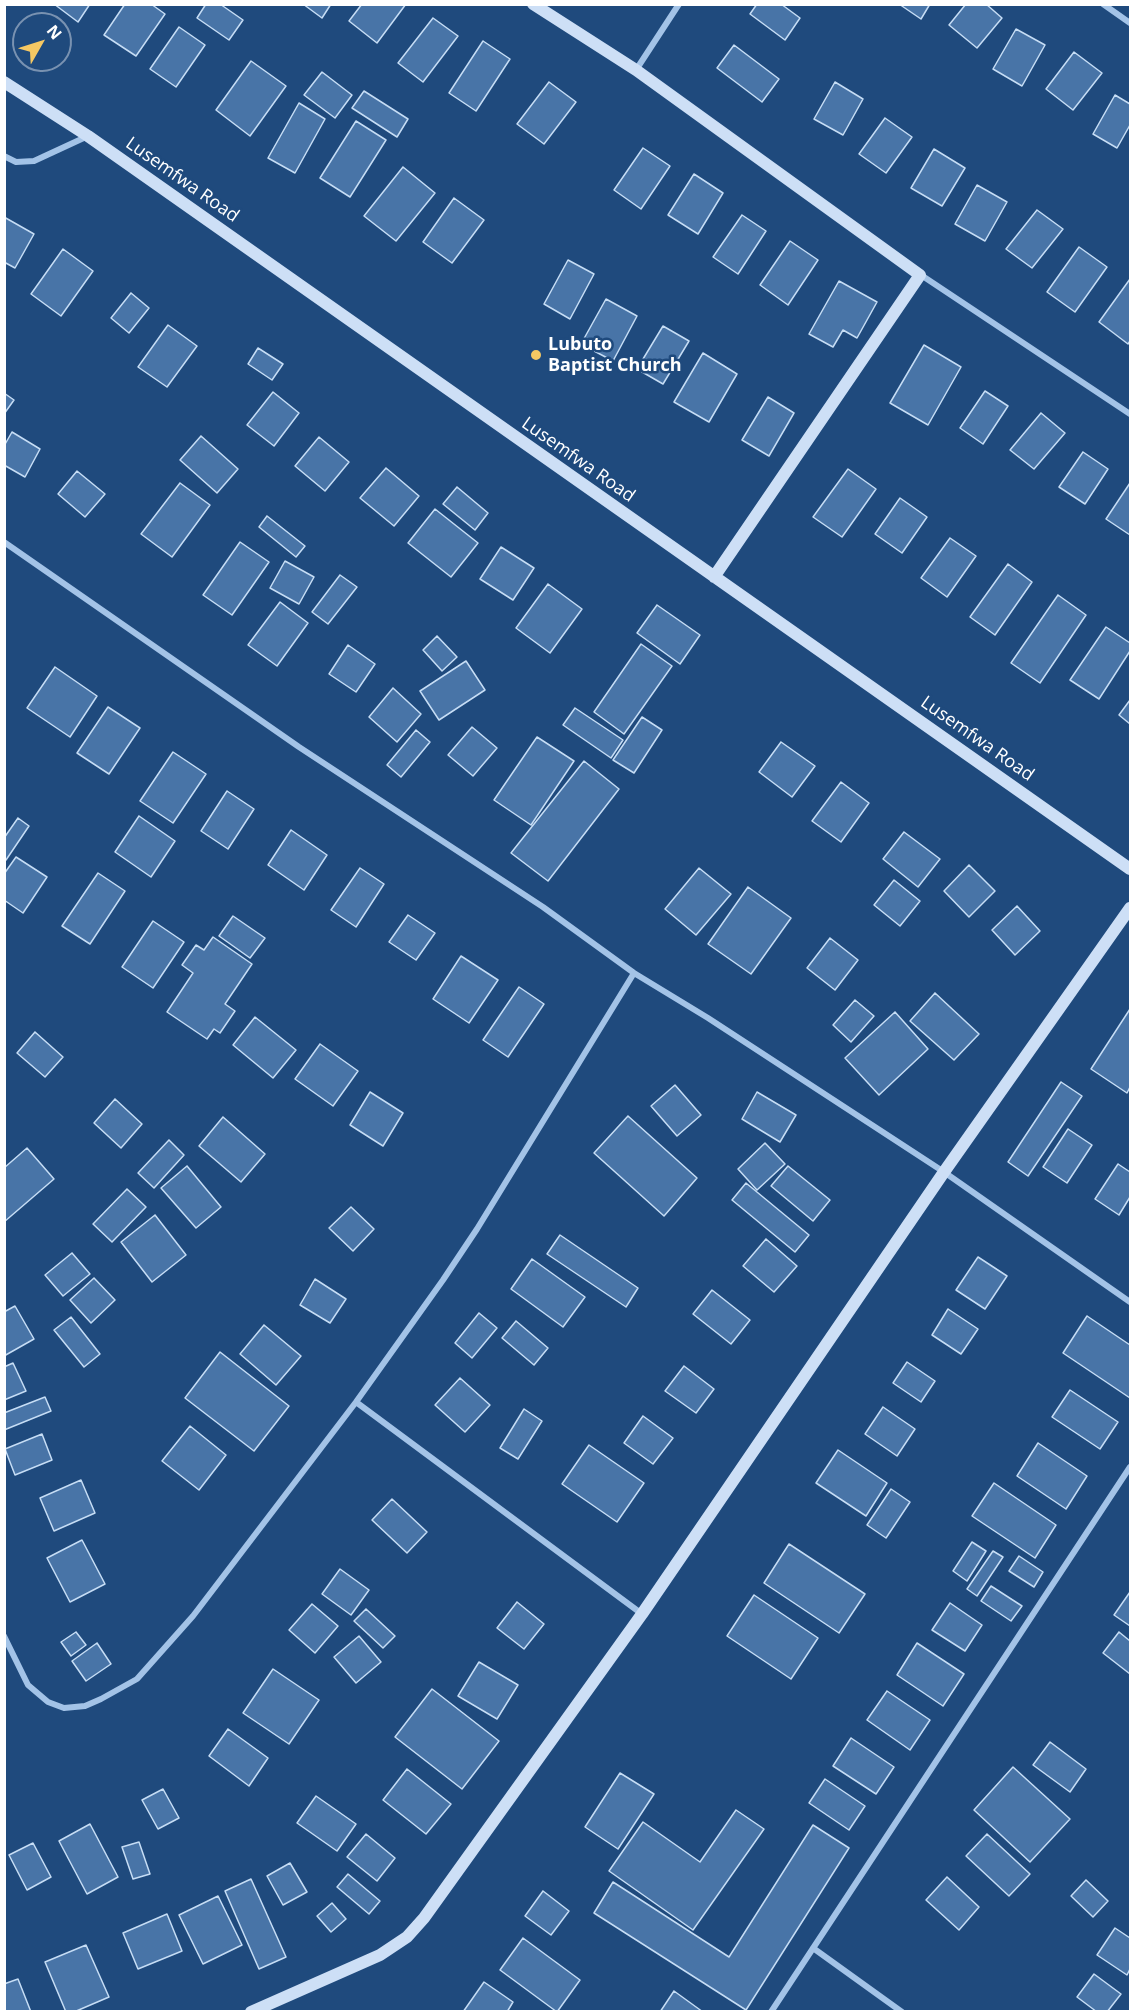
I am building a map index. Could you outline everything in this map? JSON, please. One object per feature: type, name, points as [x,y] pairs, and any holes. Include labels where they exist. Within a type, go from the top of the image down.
[{"type":"street","points":[[533,4],[636,70],[920,275],[1131,414]]},
{"type":"street","points":[[636,70],[679,4]]},
{"type":"street","points":[[1103,4],[1131,23]]},
{"type":"street","name":"Lusemfwa Road","points":[[4,82],[88,136],[1131,869]]},
{"type":"street","points":[[4,156],[16,162],[34,161],[88,136]]},
{"type":"street","points":[[714,577],[920,275]]},
{"type":"street","points":[[4,542],[299,747],[543,907],[634,973],[708,1018],[944,1172],[1131,1302]]},
{"type":"street","points":[[251,2012],[380,1955],[407,1937],[424,1918],[642,1614],[944,1172],[1131,908]]},
{"type":"street","points":[[4,1636],[28,1685],[48,1702],[64,1708],[85,1706],[137,1679],[194,1616],[356,1402],[477,1229],[634,973]]},
{"type":"street","points":[[356,1402],[642,1614]]},
{"type":"street","points":[[771,2012],[1131,1467]]},
{"type":"street","points":[[813,1948],[902,2012]]},
{"type":"building","points":[[54,4],[90,4],[78,22],[72,18],[72,12],[65,12]]},
{"type":"building","points":[[125,4],[151,4],[165,14],[136,56],[104,35]]},
{"type":"building","points":[[206,4],[220,4],[243,20],[229,40],[197,18]]},
{"type":"building","points":[[303,4],[331,4],[322,18]]},
{"type":"building","points":[[362,4],[406,4],[377,43],[349,21]]},
{"type":"building","points":[[757,4],[781,4],[800,18],[785,40],[750,14]]},
{"type":"building","points":[[899,4],[930,4],[921,19]]},
{"type":"building","points":[[966,4],[986,4],[1002,18],[977,48],[949,25]]},
{"type":"building","points":[[433,18],[458,36],[423,82],[398,63]]},
{"type":"building","points":[[179,27],[205,45],[176,87],[150,69]]},
{"type":"building","points":[[1016,29],[1045,45],[1022,86],[993,69]]},
{"type":"building","points":[[483,41],[510,59],[476,111],[449,93]]},
{"type":"building","points":[[734,45],[779,79],[762,102],[717,68]]},
{"type":"building","points":[[1074,52],[1102,73],[1073,110],[1046,89]]},
{"type":"building","points":[[251,61],[286,86],[250,136],[216,110]]},
{"type":"building","points":[[322,72],[352,95],[335,118],[304,95]]},
{"type":"building","points":[[549,82],[576,102],[544,144],[517,124]]},
{"type":"building","points":[[835,82],[863,99],[843,135],[814,119]]},
{"type":"building","points":[[364,91],[408,119],[397,137],[352,108]]},
{"type":"building","points":[[1115,95],[1130,104],[1130,125],[1117,148],[1093,134]]},
{"type":"building","points":[[299,103],[325,119],[295,173],[268,158]]},
{"type":"building","points":[[885,118],[912,137],[886,173],[859,154]]},
{"type":"building","points":[[356,121],[386,140],[350,197],[320,178]]},
{"type":"building","points":[[643,148],[670,166],[641,209],[614,190]]},
{"type":"building","points":[[934,149],[965,168],[942,206],[911,188]]},
{"type":"building","points":[[403,167],[435,193],[396,241],[364,216]]},
{"type":"building","points":[[694,174],[723,193],[698,234],[668,215]]},
{"type":"building","points":[[977,185],[1007,202],[985,241],[955,224]]},
{"type":"building","points":[[454,198],[484,220],[452,263],[423,242]]},
{"type":"building","points":[[1037,210],[1063,229],[1032,268],[1006,249]]},
{"type":"building","points":[[742,215],[766,231],[738,274],[713,257]]},
{"type":"building","points":[[4,217],[34,234],[15,268],[4,262]]},
{"type":"building","points":[[790,241],[818,260],[788,305],[760,285]]},
{"type":"building","points":[[1079,247],[1107,267],[1075,312],[1047,292]]},
{"type":"building","points":[[63,249],[93,271],[61,316],[31,294]]},
{"type":"building","points":[[568,260],[594,274],[570,319],[544,304]]},
{"type":"building","points":[[1130,279],[1130,341],[1128,344],[1099,322]]},
{"type":"building","points":[[839,281],[877,302],[857,338],[843,330],[833,347],[809,334]]},
{"type":"building","points":[[131,293],[149,308],[129,333],[111,318]]},
{"type":"building","points":[[606,299],[637,316],[613,361],[581,344]]},
{"type":"building","points":[[168,325],[197,346],[167,387],[138,367]]},
{"type":"building","points":[[663,326],[689,341],[663,384],[637,369]]},
{"type":"building","points":[[924,345],[961,367],[928,425],[890,403]]},
{"type":"building","points":[[258,348],[283,364],[272,380],[248,364]]},
{"type":"building","points":[[703,353],[737,374],[709,422],[674,402]]},
{"type":"building","points":[[985,391],[1008,406],[983,444],[960,428]]},
{"type":"building","points":[[273,392],[299,413],[274,446],[247,425]]},
{"type":"building","points":[[4,393],[14,400],[4,414]]},
{"type":"building","points":[[768,397],[794,413],[769,456],[742,440]]},
{"type":"building","points":[[1041,413],[1065,433],[1034,469],[1010,450]]},
{"type":"building","points":[[12,432],[40,449],[25,477],[4,465],[4,446]]},
{"type":"building","points":[[201,436],[238,469],[217,493],[180,460]]},
{"type":"building","points":[[319,437],[349,462],[325,491],[295,466]]},
{"type":"building","points":[[1083,452],[1108,469],[1085,504],[1059,487]]},
{"type":"building","points":[[386,468],[419,496],[394,526],[360,498]]},
{"type":"building","points":[[848,469],[876,489],[842,537],[813,517]]},
{"type":"building","points":[[77,471],[105,494],[85,517],[58,494]]},
{"type":"building","points":[[180,483],[210,505],[172,557],[141,534]]},
{"type":"building","points":[[1130,483],[1130,535],[1106,519]]},
{"type":"building","points":[[457,487],[488,513],[475,530],[443,504]]},
{"type":"building","points":[[900,498],[927,517],[902,553],[875,534]]},
{"type":"building","points":[[435,509],[478,543],[451,577],[408,543]]},
{"type":"building","points":[[267,516],[305,546],[296,557],[259,527]]},
{"type":"building","points":[[950,538],[976,556],[947,597],[921,578]]},
{"type":"building","points":[[240,542],[269,562],[232,615],[203,595]]},
{"type":"building","points":[[501,547],[534,568],[513,600],[480,579]]},
{"type":"building","points":[[285,561],[314,577],[299,604],[270,588]]},
{"type":"building","points":[[1008,564],[1032,582],[995,635],[970,617]]},
{"type":"building","points":[[340,575],[357,587],[328,624],[312,612]]},
{"type":"building","points":[[548,584],[582,609],[550,653],[516,628]]},
{"type":"building","points":[[1058,595],[1086,615],[1040,683],[1011,663]]},
{"type":"building","points":[[280,602],[308,623],[277,666],[248,645]]},
{"type":"building","points":[[657,605],[700,635],[680,664],[637,633]]},
{"type":"building","points":[[1106,627],[1130,643],[1130,651],[1099,699],[1070,680]]},
{"type":"building","points":[[437,636],[457,657],[442,671],[423,650]]},
{"type":"building","points":[[641,644],[672,666],[624,734],[594,712]]},
{"type":"building","points":[[348,645],[375,664],[356,692],[329,674]]},
{"type":"building","points":[[466,661],[485,690],[439,720],[420,691]]},
{"type":"building","points":[[55,667],[97,696],[70,737],[27,708]]},
{"type":"building","points":[[393,688],[421,714],[397,742],[369,717]]},
{"type":"building","points":[[1130,700],[1130,724],[1119,715]]},
{"type":"building","points":[[108,707],[140,728],[109,774],[77,753]]},
{"type":"building","points":[[575,708],[623,740],[611,758],[563,725]]},
{"type":"building","points":[[642,717],[662,730],[634,773],[613,760]]},
{"type":"building","points":[[472,727],[497,748],[473,776],[448,755]]},
{"type":"building","points":[[416,730],[430,742],[401,777],[387,765]]},
{"type":"building","points":[[537,737],[574,761],[531,825],[494,800]]},
{"type":"building","points":[[781,742],[815,766],[792,797],[759,772]]},
{"type":"building","points":[[173,752],[206,774],[173,823],[140,801]]},
{"type":"building","points":[[584,761],[619,789],[548,881],[511,853]]},
{"type":"building","points":[[841,782],[869,803],[841,842],[812,821]]},
{"type":"building","points":[[227,791],[254,809],[228,849],[201,831]]},
{"type":"building","points":[[139,816],[175,841],[151,877],[115,852]]},
{"type":"building","points":[[18,818],[29,826],[6,860],[4,858],[4,838]]},
{"type":"building","points":[[291,830],[327,855],[304,890],[268,865]]},
{"type":"building","points":[[904,832],[940,859],[918,887],[883,859]]},
{"type":"building","points":[[16,857],[47,877],[23,913],[4,900],[4,874]]},
{"type":"building","points":[[969,865],[995,891],[969,917],[944,891]]},
{"type":"building","points":[[360,868],[384,884],[356,927],[331,910]]},
{"type":"building","points":[[699,868],[731,894],[696,935],[665,909]]},
{"type":"building","points":[[98,873],[125,891],[90,944],[62,926]]},
{"type":"building","points":[[894,880],[920,901],[900,926],[874,905]]},
{"type":"building","points":[[748,887],[791,918],[751,974],[708,944]]},
{"type":"building","points":[[1017,906],[1040,931],[1015,955],[992,930]]},
{"type":"building","points":[[408,915],[435,933],[416,960],[389,942]]},
{"type":"building","points":[[233,916],[265,938],[250,958],[219,936]]},
{"type":"building","points":[[153,921],[184,942],[153,988],[122,967]]},
{"type":"building","points":[[213,937],[252,964],[225,1004],[235,1011],[220,1033],[214,1029],[207,1039],[167,1012],[193,973],[182,965],[196,945],[204,950]]},
{"type":"building","points":[[830,938],[858,960],[835,990],[807,968]]},
{"type":"building","points":[[461,956],[498,980],[469,1023],[433,999]]},
{"type":"building","points":[[519,987],[544,1004],[508,1057],[483,1040]]},
{"type":"building","points":[[935,993],[979,1034],[954,1060],[910,1021]]},
{"type":"building","points":[[855,1000],[874,1016],[851,1042],[833,1025]]},
{"type":"building","points":[[1130,1009],[1130,1087],[1127,1093],[1091,1069]]},
{"type":"building","points":[[895,1012],[928,1049],[879,1095],[845,1058]]},
{"type":"building","points":[[255,1017],[296,1050],[273,1078],[233,1045]]},
{"type":"building","points":[[35,1032],[63,1057],[45,1077],[17,1053]]},
{"type":"building","points":[[320,1044],[358,1071],[333,1106],[295,1079]]},
{"type":"building","points":[[1061,1082],[1082,1096],[1028,1176],[1008,1162]]},
{"type":"building","points":[[675,1085],[701,1115],[677,1136],[651,1106]]},
{"type":"building","points":[[370,1092],[403,1113],[383,1146],[350,1125]]},
{"type":"building","points":[[757,1092],[796,1115],[780,1142],[742,1119]]},
{"type":"building","points":[[115,1099],[142,1124],[121,1148],[94,1123]]},
{"type":"building","points":[[628,1116],[697,1178],[664,1216],[594,1153]]},
{"type":"building","points":[[223,1117],[265,1154],[241,1182],[199,1146]]},
{"type":"building","points":[[1068,1129],[1092,1145],[1067,1183],[1043,1167]]},
{"type":"building","points":[[169,1140],[184,1155],[154,1188],[138,1173]]},
{"type":"building","points":[[765,1143],[785,1164],[757,1190],[738,1169]]},
{"type":"building","points":[[27,1148],[54,1179],[4,1222],[4,1168]]},
{"type":"building","points":[[1118,1164],[1130,1172],[1130,1197],[1119,1215],[1095,1199]]},
{"type":"building","points":[[187,1166],[221,1207],[196,1228],[161,1188]]},
{"type":"building","points":[[788,1166],[830,1200],[813,1221],[771,1186]]},
{"type":"building","points":[[746,1183],[809,1235],[795,1252],[732,1200]]},
{"type":"building","points":[[127,1189],[146,1207],[112,1242],[93,1224]]},
{"type":"building","points":[[351,1207],[374,1229],[353,1251],[329,1228]]},
{"type":"building","points":[[155,1215],[186,1255],[152,1282],[121,1242]]},
{"type":"building","points":[[560,1235],[638,1288],[626,1307],[547,1254]]},
{"type":"building","points":[[766,1239],[797,1266],[774,1292],[743,1266]]},
{"type":"building","points":[[72,1253],[90,1274],[63,1296],[45,1275]]},
{"type":"building","points":[[978,1257],[1007,1276],[985,1309],[956,1290]]},
{"type":"building","points":[[532,1259],[585,1297],[563,1327],[511,1289]]},
{"type":"building","points":[[94,1278],[115,1300],[91,1323],[70,1300]]},
{"type":"building","points":[[315,1279],[346,1299],[330,1323],[300,1305]]},
{"type":"building","points":[[712,1290],[750,1320],[731,1344],[693,1314]]},
{"type":"building","points":[[15,1306],[34,1339],[4,1356],[4,1312]]},
{"type":"building","points":[[948,1309],[978,1329],[961,1354],[932,1335]]},
{"type":"building","points":[[479,1313],[497,1328],[472,1358],[455,1343]]},
{"type":"building","points":[[1087,1316],[1130,1345],[1130,1398],[1063,1353]]},
{"type":"building","points":[[71,1317],[100,1354],[84,1367],[54,1330]]},
{"type":"building","points":[[516,1321],[548,1348],[534,1365],[502,1338]]},
{"type":"building","points":[[264,1325],[301,1356],[276,1385],[240,1354]]},
{"type":"building","points":[[220,1352],[289,1406],[254,1451],[185,1398]]},
{"type":"building","points":[[907,1362],[935,1381],[921,1402],[893,1383]]},
{"type":"building","points":[[13,1363],[26,1391],[4,1400],[4,1367]]},
{"type":"building","points":[[684,1366],[714,1389],[696,1413],[665,1391]]},
{"type":"building","points":[[460,1378],[490,1405],[465,1432],[435,1405]]},
{"type":"building","points":[[1070,1390],[1118,1422],[1100,1449],[1052,1417]]},
{"type":"building","points":[[45,1397],[51,1411],[4,1430],[4,1413]]},
{"type":"building","points":[[883,1407],[915,1429],[897,1456],[865,1434]]},
{"type":"building","points":[[524,1409],[542,1421],[518,1459],[500,1448]]},
{"type":"building","points":[[643,1416],[673,1438],[653,1464],[624,1443]]},
{"type":"building","points":[[190,1426],[226,1455],[199,1490],[162,1461]]},
{"type":"building","points":[[42,1434],[52,1460],[15,1475],[5,1449]]},
{"type":"building","points":[[1038,1443],[1087,1476],[1066,1509],[1017,1476]]},
{"type":"building","points":[[589,1445],[644,1483],[617,1522],[562,1484]]},
{"type":"building","points":[[838,1450],[887,1483],[866,1516],[816,1483]]},
{"type":"building","points":[[81,1480],[95,1513],[54,1531],[40,1498]]},
{"type":"building","points":[[994,1483],[1056,1525],[1035,1558],[972,1516]]},
{"type":"building","points":[[891,1489],[910,1502],[886,1538],[867,1525]]},
{"type":"building","points":[[392,1499],[427,1532],[407,1553],[372,1520]]},
{"type":"building","points":[[82,1540],[105,1584],[70,1602],[47,1558]]},
{"type":"building","points":[[972,1542],[986,1551],[967,1581],[953,1571]]},
{"type":"building","points":[[789,1544],[865,1594],[839,1633],[764,1583]]},
{"type":"building","points":[[993,1551],[1003,1557],[977,1596],[967,1589]]},
{"type":"building","points":[[1019,1556],[1043,1572],[1034,1587],[1009,1571]]},
{"type":"building","points":[[340,1569],[369,1590],[351,1615],[322,1594]]},
{"type":"building","points":[[991,1586],[1022,1606],[1011,1621],[981,1601]]},
{"type":"building","points":[[1130,1592],[1130,1626],[1114,1615]]},
{"type":"building","points":[[754,1595],[818,1638],[791,1679],[727,1636]]},
{"type":"building","points":[[517,1602],[544,1624],[524,1649],[497,1628]]},
{"type":"building","points":[[950,1603],[982,1625],[965,1651],[932,1630]]},
{"type":"building","points":[[312,1604],[338,1626],[315,1653],[289,1630]]},
{"type":"building","points":[[366,1609],[395,1636],[383,1648],[354,1621]]},
{"type":"building","points":[[76,1632],[86,1645],[71,1656],[61,1642]]},
{"type":"building","points":[[1119,1632],[1130,1641],[1130,1674],[1103,1653]]},
{"type":"building","points":[[359,1636],[381,1662],[356,1683],[334,1657]]},
{"type":"building","points":[[97,1643],[111,1664],[86,1681],[72,1661]]},
{"type":"building","points":[[917,1643],[964,1674],[943,1706],[897,1675]]},
{"type":"building","points":[[479,1662],[518,1685],[497,1719],[458,1696]]},
{"type":"building","points":[[273,1669],[319,1700],[289,1744],[243,1713]]},
{"type":"building","points":[[432,1689],[499,1741],[462,1789],[395,1737]]},
{"type":"building","points":[[887,1691],[930,1720],[910,1750],[867,1720]]},
{"type":"building","points":[[228,1729],[268,1758],[249,1786],[209,1756]]},
{"type":"building","points":[[851,1738],[894,1767],[876,1794],[833,1766]]},
{"type":"building","points":[[1050,1742],[1086,1769],[1070,1792],[1033,1765]]},
{"type":"building","points":[[1013,1767],[1070,1819],[1030,1862],[974,1810]]},
{"type":"building","points":[[407,1769],[451,1804],[426,1834],[383,1800]]},
{"type":"building","points":[[620,1773],[654,1794],[618,1849],[585,1827]]},
{"type":"building","points":[[825,1779],[865,1806],[849,1830],[809,1803]]},
{"type":"building","points":[[163,1789],[179,1818],[158,1829],[142,1800]]},
{"type":"building","points":[[316,1796],[356,1824],[337,1851],[297,1823]]},
{"type":"building","points":[[736,1810],[764,1829],[693,1930],[609,1871],[643,1822],[700,1862]]},
{"type":"building","points":[[90,1824],[118,1877],[87,1894],[59,1841]]},
{"type":"building","points":[[813,1825],[849,1848],[746,2010],[594,1913],[613,1882],[729,1957]]},
{"type":"building","points":[[366,1834],[395,1858],[377,1881],[347,1857]]},
{"type":"building","points":[[987,1834],[1030,1874],[1009,1896],[966,1856]]},
{"type":"building","points":[[139,1842],[150,1874],[133,1879],[122,1847]]},
{"type":"building","points":[[33,1843],[51,1877],[27,1890],[9,1855]]},
{"type":"building","points":[[290,1863],[307,1892],[283,1905],[267,1876]]},
{"type":"building","points":[[348,1874],[380,1901],[369,1914],[337,1887]]},
{"type":"building","points":[[947,1877],[979,1907],[959,1930],[926,1900]]},
{"type":"building","points":[[251,1879],[286,1957],[259,1969],[225,1891]]},
{"type":"building","points":[[1086,1880],[1108,1901],[1093,1917],[1071,1896]]},
{"type":"building","points":[[543,1891],[569,1911],[551,1935],[525,1916]]},
{"type":"building","points":[[218,1896],[242,1945],[203,1964],[179,1915]]},
{"type":"building","points":[[332,1903],[346,1919],[331,1932],[317,1916]]},
{"type":"building","points":[[167,1914],[182,1951],[138,1969],[123,1933]]},
{"type":"building","points":[[1115,1928],[1130,1938],[1130,1969],[1127,1975],[1097,1955]]},
{"type":"building","points":[[523,1938],[580,1980],[557,2012],[500,1970]]},
{"type":"building","points":[[86,1945],[109,1997],[74,2012],[66,2012],[45,1962]]},
{"type":"building","points":[[1094,1974],[1121,1994],[1107,2012],[1097,2012],[1077,1997]]},
{"type":"building","points":[[18,1979],[31,2012],[4,2012],[4,1984]]},
{"type":"building","points":[[484,1982],[513,2002],[507,2012],[463,2012]]},
{"type":"building","points":[[674,1991],[703,2012],[660,2012]]},
{"type":"place","name":"Lubuto Baptist Church","points":[[536,355]]}]
